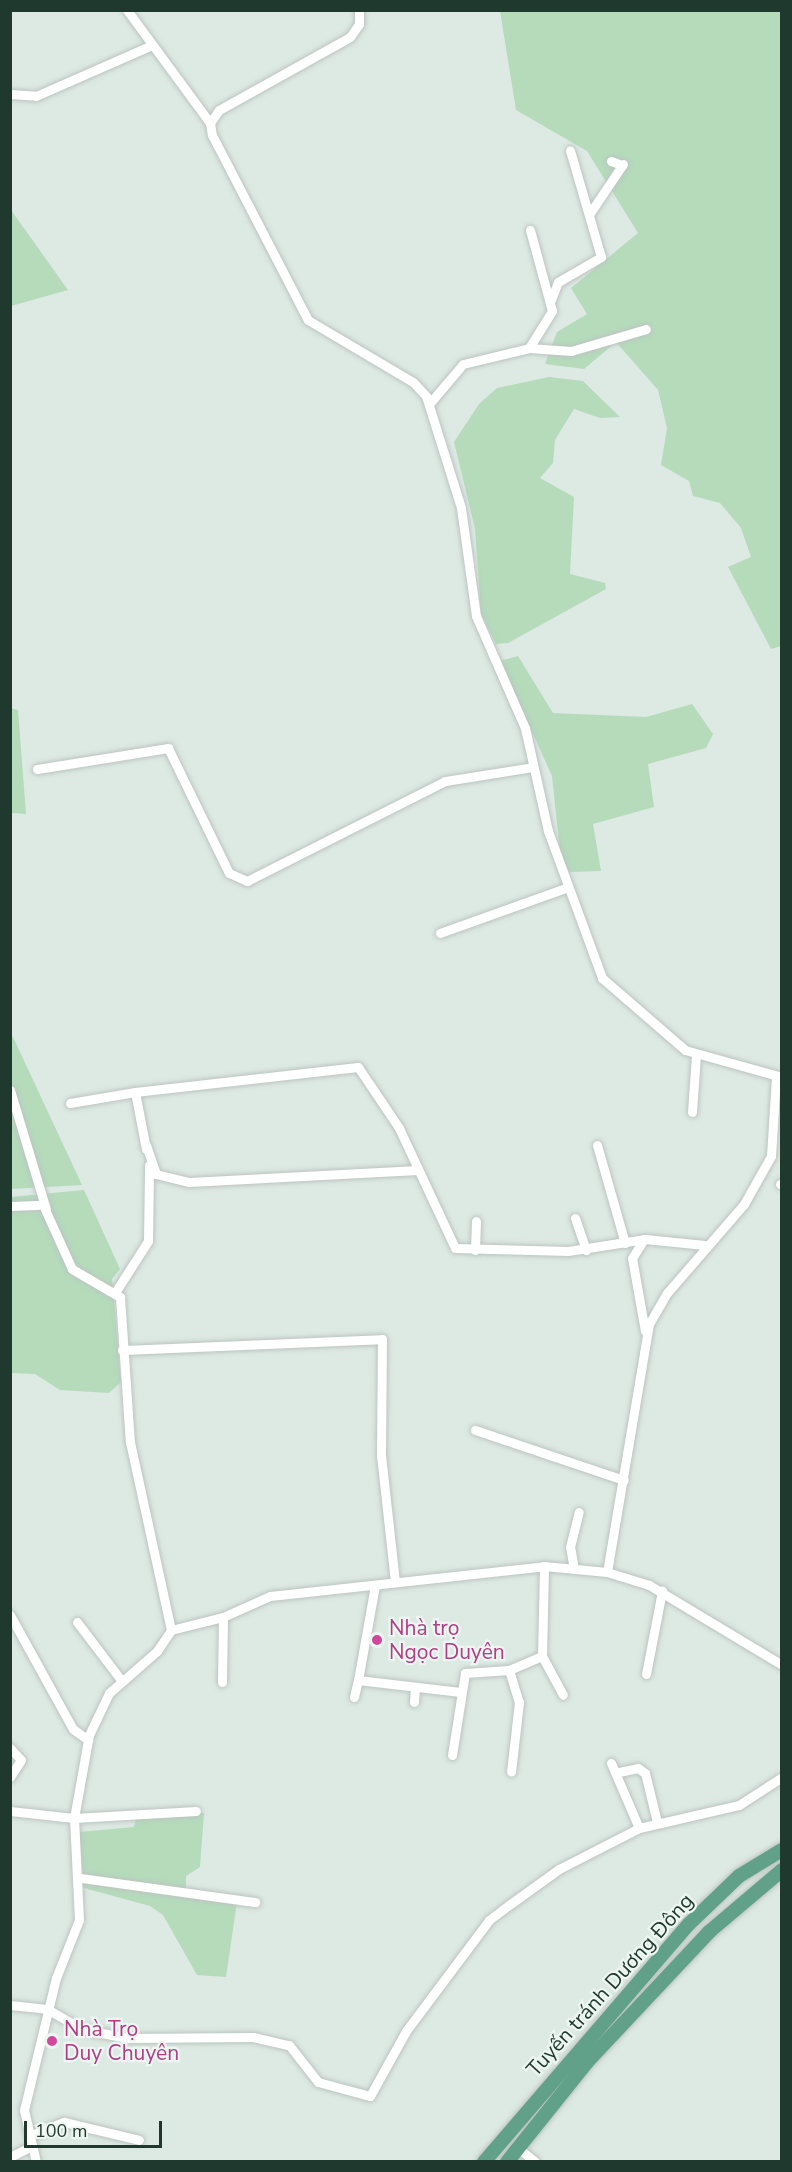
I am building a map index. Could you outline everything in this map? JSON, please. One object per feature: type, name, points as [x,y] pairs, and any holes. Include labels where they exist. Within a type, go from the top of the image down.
[{"type":"main road","name":"Tuyến tránh Dương Đông","points":[[484,2162],[689,1924],[740,1876],[782,1850]]},
{"type":"main road","name":"Tuyến tránh Dương Đông","points":[[507,2162],[635,2011],[709,1932],[782,1870]]},
{"type":"main road","points":[[622,2000],[635,2011]]},
{"type":"street","points":[[127,10],[210,123],[281,275],[308,320],[412,382],[429,404],[461,508],[476,616],[525,728],[533,767],[566,888],[602,978],[660,1033],[696,1055],[779,1077],[773,1152],[744,1204],[705,1245],[656,1308],[646,1334],[624,1480],[607,1572]]},
{"type":"street","points":[[210,123],[235,99],[350,37],[359,24],[359,10]]},
{"type":"street","points":[[10,94],[36,96],[152,45]]},
{"type":"street","points":[[529,348],[542,333],[558,282],[601,257],[570,150]]},
{"type":"street","points":[[590,213],[623,165],[611,161]]},
{"type":"street","points":[[530,230],[551,300]]},
{"type":"street","points":[[429,404],[463,364],[529,348],[571,351],[646,329]]},
{"type":"street","points":[[37,769],[168,748],[229,873],[248,881],[445,781],[533,767]]},
{"type":"street","points":[[440,933],[566,888]]},
{"type":"street","points":[[692,1112],[696,1055]]},
{"type":"street","points":[[70,1103],[135,1092],[358,1067],[399,1128],[450,1244],[475,1250],[586,1250],[645,1239],[705,1245]]},
{"type":"street","points":[[10,1090],[46,1209],[72,1269],[80,1278],[116,1291]]},
{"type":"street","points":[[135,1092],[146,1145],[156,1174],[189,1182],[418,1170]]},
{"type":"street","points":[[146,1145],[152,1226],[148,1242],[116,1291],[130,1442],[171,1630]]},
{"type":"street","points":[[597,1145],[625,1243]]},
{"type":"street","points":[[10,1206],[38,1203],[46,1209]]},
{"type":"street","points":[[575,1218],[586,1250]]},
{"type":"street","points":[[475,1250],[476,1221]]},
{"type":"street","points":[[645,1239],[632,1258],[646,1334]]},
{"type":"street","points":[[122,1350],[382,1339],[381,1455],[395,1581]]},
{"type":"street","points":[[475,1430],[624,1480]]},
{"type":"street","points":[[574,1569],[570,1547],[579,1512]]},
{"type":"street","points":[[544,1566],[542,1656],[563,1695]]},
{"type":"street","points":[[36,2162],[24,2110],[47,2009],[76,1932],[81,1878],[74,1818],[88,1740],[98,1713],[121,1680],[157,1651],[171,1630],[223,1617],[270,1596],[544,1566],[607,1572],[662,1591],[782,1665]]},
{"type":"street","points":[[354,1697],[375,1585]]},
{"type":"street","points":[[646,1674],[662,1591]]},
{"type":"street","points":[[10,1615],[73,1729],[88,1740]]},
{"type":"street","points":[[222,1682],[223,1617]]},
{"type":"street","points":[[77,1622],[121,1680]]},
{"type":"street","points":[[452,1755],[460,1692],[467,1671],[509,1670],[542,1656]]},
{"type":"street","points":[[509,1670],[519,1702],[511,1772]]},
{"type":"street","points":[[358,1680],[460,1692]]},
{"type":"street","points":[[414,1702],[415,1688]]},
{"type":"street","points":[[10,1748],[21,1760],[10,1777]]},
{"type":"street","points":[[611,1763],[619,1772],[639,1828]]},
{"type":"street","points":[[619,1772],[638,1768],[645,1773],[657,1822]]},
{"type":"street","points":[[10,2005],[47,2009],[81,2029],[127,2038],[253,2037],[289,2045],[318,2082],[369,2096],[406,2031],[489,1920],[559,1869],[639,1828],[657,1822],[740,1805],[782,1777]]},
{"type":"street","points":[[10,1811],[74,1818],[196,1811]]},
{"type":"street","points":[[81,1878],[255,1902]]},
{"type":"street","points":[[10,2157],[31,2141],[64,2122],[139,2140]]},
{"type":"street","points":[[518,2148],[535,2162]]},
{"type":"green space","points":[[500,11],[781,11],[781,646],[771,649],[728,567],[751,557],[741,528],[720,503],[693,496],[689,481],[661,465],[667,428],[658,390],[616,342],[584,369],[545,364],[557,332],[587,314],[571,288],[638,233],[587,151],[516,110]]},
{"type":"green space","points":[[11,210],[68,290],[11,306]]},
{"type":"green space","points":[[549,377],[583,381],[620,417],[600,418],[574,409],[555,440],[553,463],[540,478],[574,497],[570,574],[605,583],[606,589],[508,643],[496,644],[481,614],[475,529],[454,442],[479,404],[497,388]]},
{"type":"green space","points":[[518,656],[553,713],[646,717],[692,704],[713,734],[706,748],[648,764],[654,807],[593,824],[601,871],[569,872],[560,852],[552,776],[500,661]]},
{"type":"green space","points":[[10,708],[18,710],[26,814],[11,813]]},
{"type":"green space","points":[[11,1037],[13,1037],[82,1185],[11,1189]]},
{"type":"green space","points":[[84,1190],[120,1269],[112,1279],[121,1382],[109,1393],[60,1390],[35,1374],[11,1373],[11,1197]]},
{"type":"green space","points":[[204,1813],[200,1867],[186,1876],[186,1893],[237,1902],[226,1977],[197,1975],[163,1915],[150,1906],[84,1888],[79,1832],[134,1827],[136,1818]]},
{"type":"place","name":"Nhà trọ Ngọc Duyên","points":[[377,1640]]},
{"type":"place","name":"Nhà Trọ Duy Chuyên","points":[[52,2041]]}]
